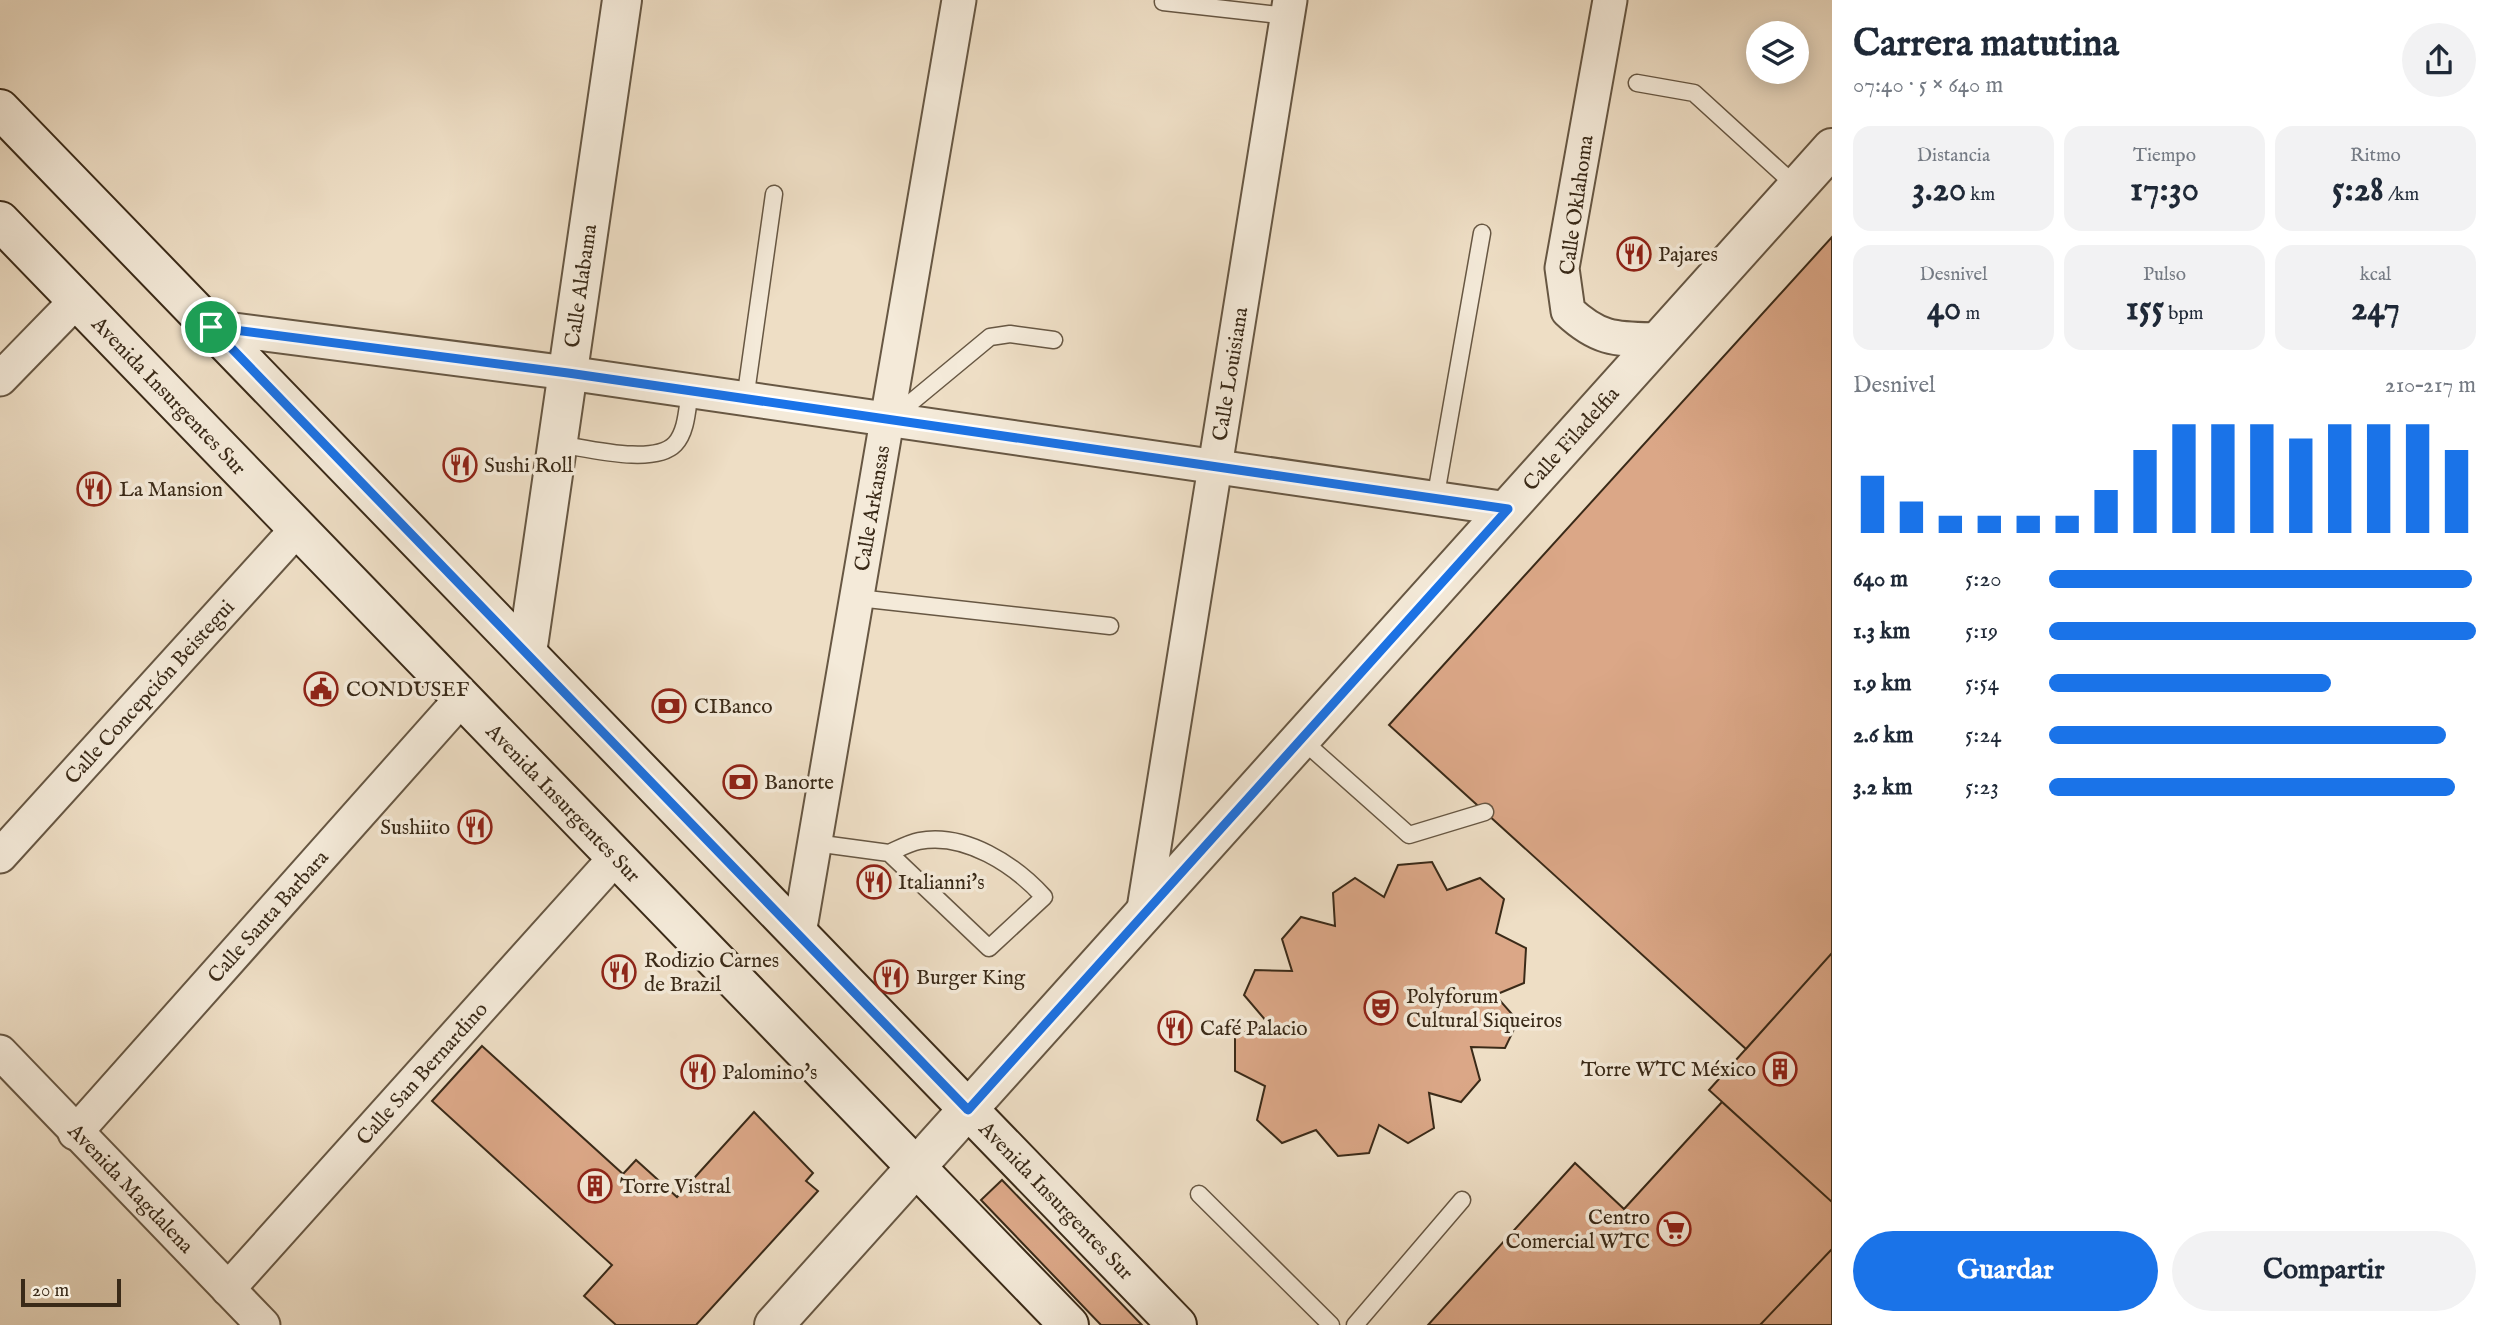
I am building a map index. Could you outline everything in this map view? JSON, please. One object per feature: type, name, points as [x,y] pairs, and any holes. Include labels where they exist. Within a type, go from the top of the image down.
[{"type":"main road","name":"Calle Alabama","points":[[527,653],[622,0]]},
{"type":"main road","name":"Avenida Insurgentes Sur","points":[[0,109],[1177,1325]]},
{"type":"main road","name":"Calle Filadelfia","points":[[774,1325],[1832,148]]},
{"type":"main road","name":"Avenida Insurgentes Sur","points":[[0,221],[1069,1325]]},
{"type":"street","name":"Calle Oklahoma","points":[[1610,0],[1562,268],[1568,311],[1589,330],[1619,339],[1660,340]]},
{"type":"street","name":"Calle Arkansas","points":[[799,934],[890,420],[952,1]]},
{"type":"street","name":"Calle Louisiana","points":[[1143,915],[1288,8]]},
{"type":"street","points":[[0,379],[77,300]]},
{"type":"street","points":[[211,327],[568,373],[1508,509]]},
{"type":"street","name":"Calle Concepción Beistegui","points":[[0,856],[298,528]]},
{"type":"street","name":"Calle Santa Barbara","points":[[75,1133],[462,698]]},
{"type":"street","name":"Calle San Bernardino","points":[[228,1289],[617,857]]},
{"type":"street","name":"Avenida Magdalena","points":[[0,1052],[75,1133],[263,1325]]},
{"type":"lane","points":[[1163,2],[1288,8]]},
{"type":"lane","points":[[1637,83],[1694,93],[1797,187]]},
{"type":"lane","points":[[745,400],[774,194]]},
{"type":"lane","points":[[1435,500],[1482,233]]},
{"type":"lane","points":[[890,420],[990,337],[1010,334],[1054,340]]},
{"type":"lane","points":[[558,444],[645,456],[663,453],[677,443],[684,427],[690,391]]},
{"type":"lane","points":[[858,598],[1110,626]]},
{"type":"lane","points":[[1301,739],[1409,835],[1485,812]]},
{"type":"lane","points":[[815,843],[889,853],[921,841],[969,846],[1009,865],[1026,877],[1044,897],[989,948],[889,853]]},
{"type":"lane","points":[[1199,1194],[1331,1325]]},
{"type":"lane","points":[[1355,1325],[1462,1200]]},
{"type":"building","points":[[1832,237],[1832,953],[1746,1049],[1389,725]]},
{"type":"building","name":"Polyforum Cultural Siqueiros","points":[[1432,862],[1447,890],[1480,878],[1504,899],[1496,933],[1526,948],[1524,983],[1495,995],[1518,1021],[1505,1048],[1471,1047],[1480,1080],[1461,1102],[1429,1093],[1434,1128],[1408,1143],[1379,1125],[1369,1153],[1338,1156],[1316,1130],[1282,1143],[1257,1120],[1265,1086],[1235,1071],[1235,1037],[1267,1022],[1244,995],[1255,970],[1292,971],[1282,939],[1301,917],[1335,926],[1333,893],[1355,878],[1384,897],[1398,865]]},
{"type":"building","name":"Torre WTC México","points":[[1832,953],[1832,1202],[1709,1090]]},
{"type":"building","name":"Torre Vistral","points":[[482,1046],[623,1174],[636,1160],[677,1197],[754,1112],[813,1173],[806,1181],[818,1191],[696,1325],[616,1325],[584,1296],[612,1265],[432,1101]]},
{"type":"building","name":"Centro Comercial WTC","points":[[1722,1102],[1832,1202],[1832,1249],[1760,1325],[1428,1325],[1575,1163],[1624,1209]]},
{"type":"building","points":[[1002,1180],[1142,1325],[1101,1325],[981,1200]]},
{"type":"building","points":[[1832,1249],[1832,1325],[1760,1325]]},
{"type":"place","name":"Pajares","points":[[1634,254]]},
{"type":"place","name":"Sushi Roll","points":[[460,465]]},
{"type":"place","name":"La Mansion","points":[[94,489]]},
{"type":"place","name":"CONDUSEF","points":[[321,689]]},
{"type":"place","name":"CIBanco","points":[[669,706]]},
{"type":"place","name":"Banorte","points":[[740,782]]},
{"type":"place","name":"Sushiito","points":[[475,827]]},
{"type":"place","name":"Italianni's","points":[[874,882]]},
{"type":"place","name":"Rodizio Carnes de Brazil","points":[[619,972]]},
{"type":"place","name":"Burger King","points":[[891,977]]},
{"type":"place","name":"Polyforum Cultural Siqueiros","points":[[1381,1008]]},
{"type":"place","name":"Café Palacio","points":[[1175,1028]]},
{"type":"place","name":"Torre WTC México","points":[[1780,1069]]},
{"type":"place","name":"Palomino's","points":[[698,1072]]},
{"type":"place","name":"Torre Vistral","points":[[595,1186]]},
{"type":"place","name":"Centro Comercial WTC","points":[[1674,1229]]},
{"type":"route","points":[[211,327],[568,373],[1508,509],[968,1110],[211,327]]}]
